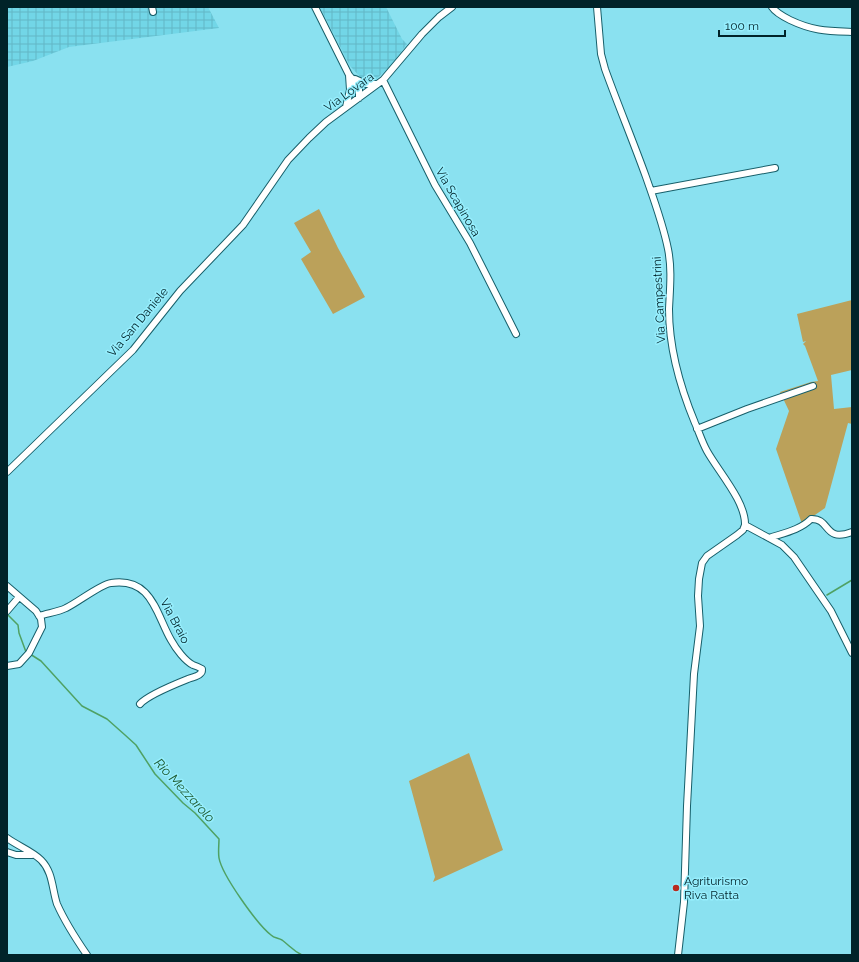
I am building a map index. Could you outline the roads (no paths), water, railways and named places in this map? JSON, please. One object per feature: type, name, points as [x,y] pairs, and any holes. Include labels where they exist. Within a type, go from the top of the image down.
[{"type":"street","points":[[315,7],[349,75],[359,87],[359,98]]},
{"type":"street","name":"Via Lovara","points":[[262,197],[288,160],[318,129],[381,82],[422,34],[439,17],[452,7]]},
{"type":"street","name":"Via Campestrini","points":[[597,7],[600,54],[651,191],[668,248],[670,265],[669,310],[675,364],[680,384],[697,429],[707,450],[744,512],[745,525]]},
{"type":"street","points":[[772,7],[786,18],[811,29],[826,32],[852,32]]},
{"type":"street","points":[[349,75],[366,84],[381,82]]},
{"type":"street","points":[[346,107],[350,90],[349,75]]},
{"type":"street","name":"Via Scapinosa","points":[[381,82],[435,185],[470,243],[516,334]]},
{"type":"street","points":[[350,90],[359,98]]},
{"type":"street","points":[[651,191],[775,168]]},
{"type":"street","name":"Via San Daniele","points":[[7,472],[133,350],[180,291],[243,225],[262,197]]},
{"type":"street","points":[[697,429],[747,409],[813,386]]},
{"type":"street","points":[[769,538],[792,531],[806,524],[811,519],[822,522],[833,534],[842,535],[852,532]]},
{"type":"street","points":[[678,955],[684,902],[686,806],[694,674],[700,626],[698,596],[699,579],[702,564],[707,556],[737,535],[743,530],[745,525],[777,542],[788,550],[802,568],[831,611],[852,653]]},
{"type":"street","name":"Via Braio","points":[[39,616],[65,608],[109,583],[125,582],[138,587],[149,596],[157,609],[172,641],[182,656],[192,665],[202,669],[202,672],[199,676],[188,679],[143,701],[140,704]]},
{"type":"street","points":[[7,586],[36,611],[42,627],[29,653],[19,664],[7,666]]},
{"type":"street","points":[[7,611],[19,597]]},
{"type":"street","points":[[7,838],[41,860],[47,868],[53,883],[57,903],[87,955]]},
{"type":"street","points":[[7,852],[16,855],[33,855]]},
{"type":"waterway","points":[[827,595],[852,580]]},
{"type":"waterway","name":"Rio Mezzarolo","points":[[7,614],[18,625],[19,633],[26,652]]},
{"type":"waterway","name":"Rio Mezzarolo","points":[[30,654],[41,661],[82,706],[107,719],[136,745],[155,774],[219,839],[219,858],[226,876],[257,921],[272,936],[282,940],[293,950],[302,955]]},
{"type":"place","name":"Agriturismo Riva Ratta","points":[[676,888]]}]
